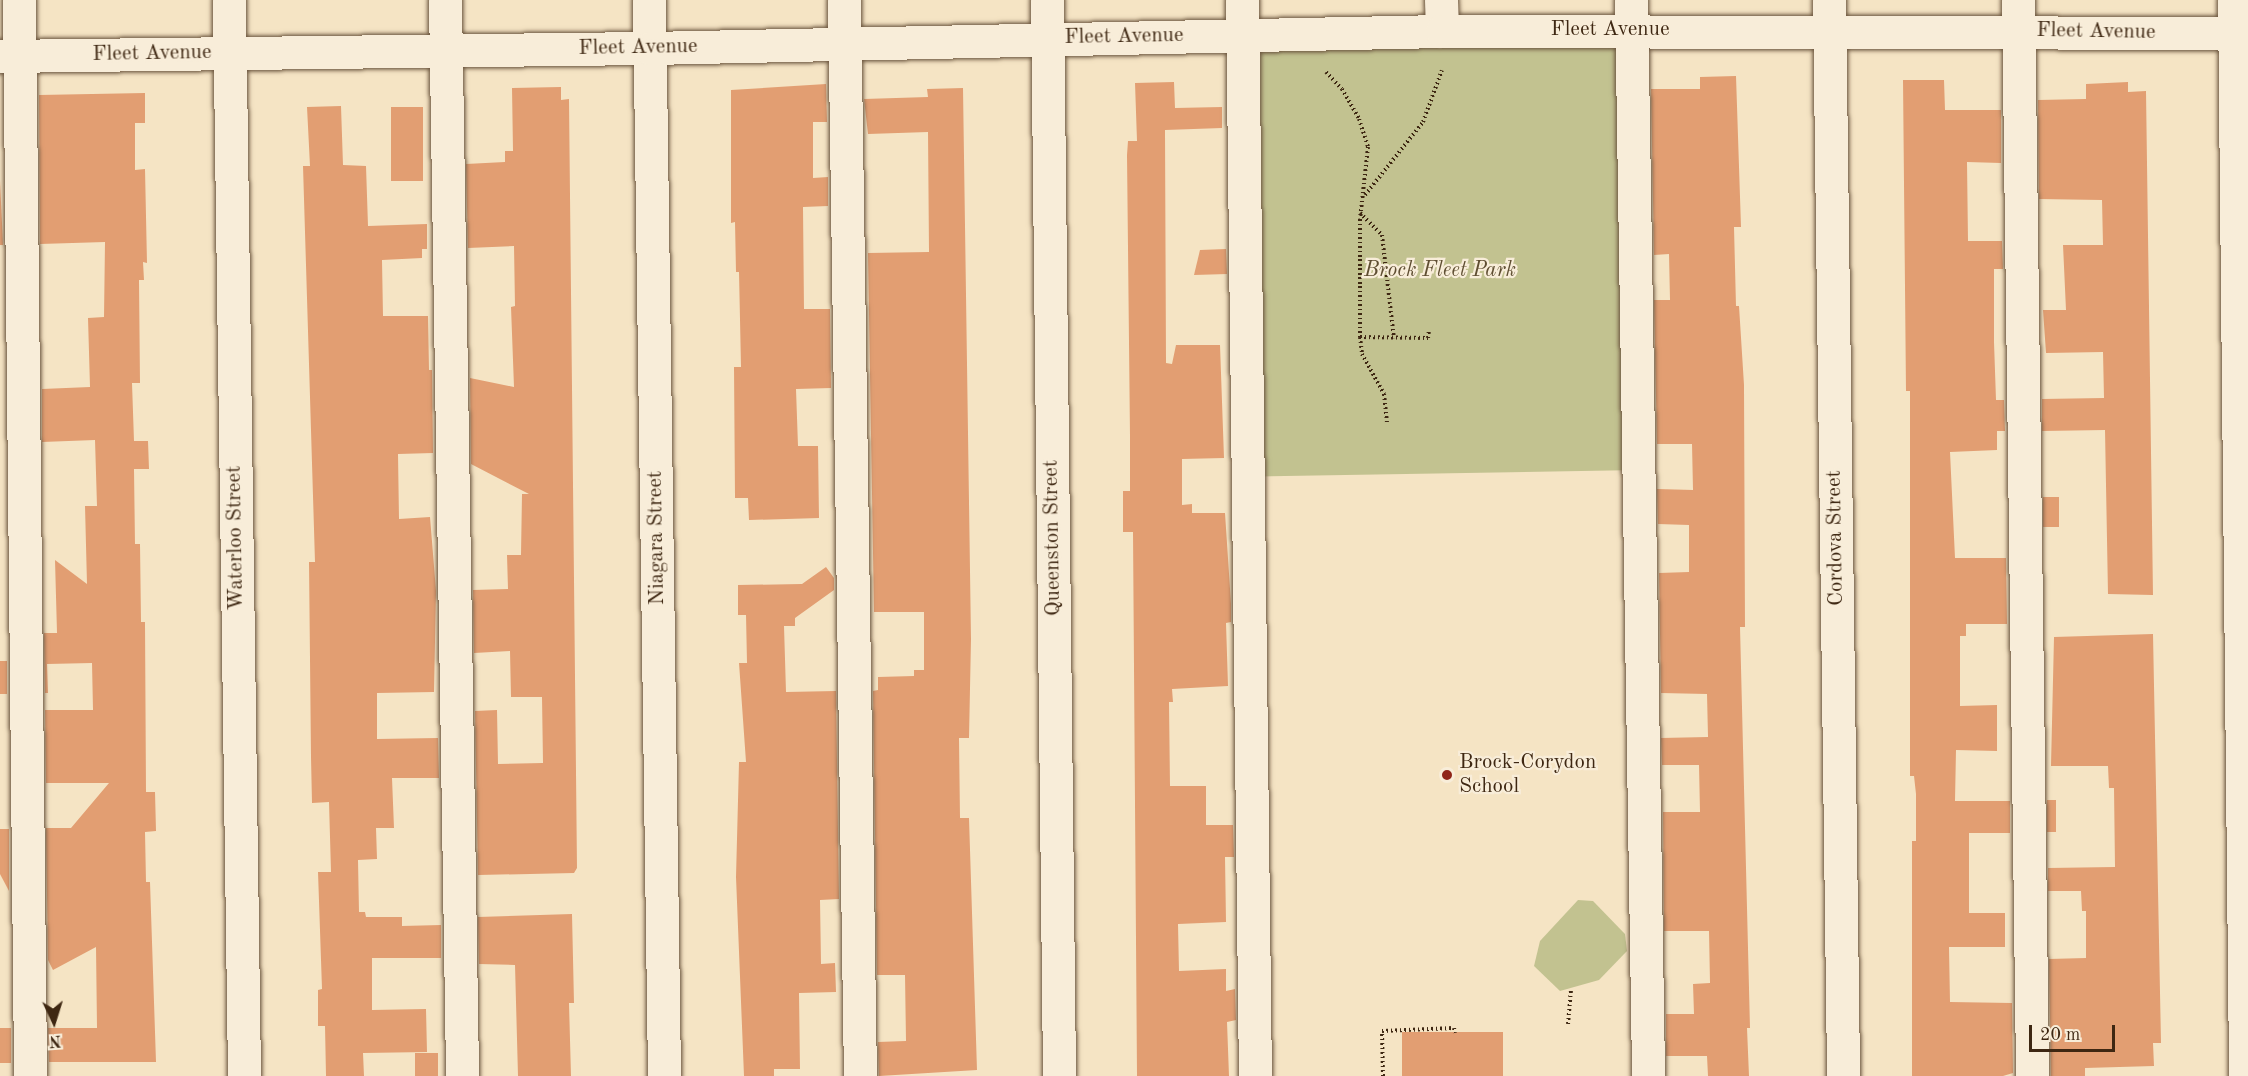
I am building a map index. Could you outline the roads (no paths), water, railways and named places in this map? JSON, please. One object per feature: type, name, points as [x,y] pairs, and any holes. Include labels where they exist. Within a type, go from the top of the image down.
[{"type":"street","points":[[19,0],[10,55],[30,1076]]},
{"type":"street","name":"Waterloo Street","points":[[229,0],[244,1076]]},
{"type":"street","points":[[445,0],[462,1076]]},
{"type":"street","name":"Niagara Street","points":[[649,0],[664,1076]]},
{"type":"street","points":[[844,0],[860,1076]]},
{"type":"street","name":"Queenston Street","points":[[1047,0],[1059,1076]]},
{"type":"street","points":[[1242,0],[1255,1076]]},
{"type":"street","points":[[2234,0],[2241,33],[2246,1076]]},
{"type":"street","points":[[1631,15],[1648,1076]]},
{"type":"street","name":"Cordova Street","points":[[1830,15],[1842,1076]]},
{"type":"street","name":"Fleet Avenue","points":[[10,55],[650,48],[1242,35],[1441,16],[2019,16],[2241,33]]},
{"type":"street","points":[[2019,16],[2032,1076]]},
{"type":"place","name":"Brock-Corydon School","points":[[1447,775]]},
{"type":"park label","name":"Brock Fleet Park","points":[[1440,271]]}]
